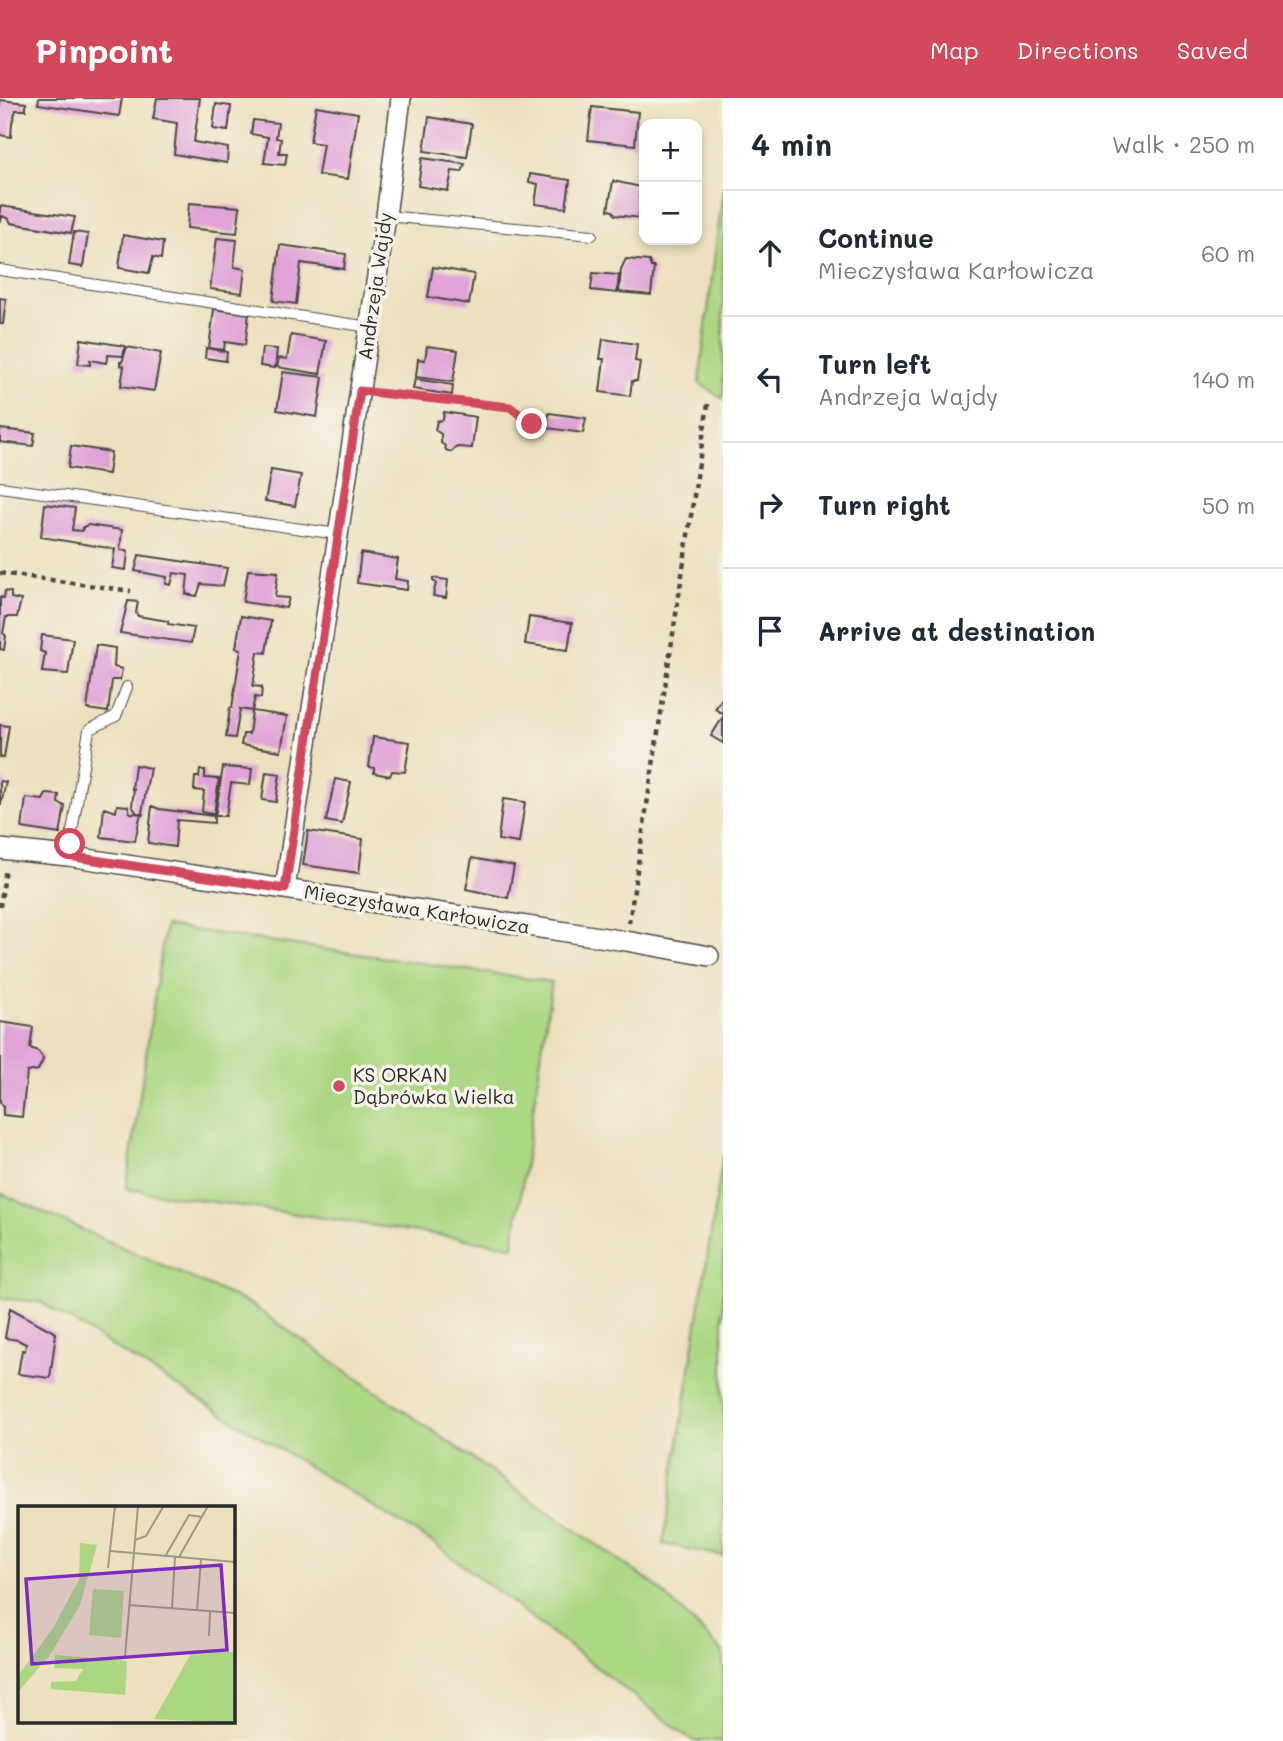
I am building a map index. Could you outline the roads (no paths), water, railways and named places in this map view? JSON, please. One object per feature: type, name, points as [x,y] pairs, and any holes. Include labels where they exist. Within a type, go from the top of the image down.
[{"type":"street","name":"Andrzeja Wajdy","points":[[285,889],[386,216],[401,98]]},
{"type":"street","name":"Mieczysława Karłowicza","points":[[0,849],[68,856],[709,956]]},
{"type":"lane","points":[[386,216],[592,235]]},
{"type":"lane","points":[[0,270],[369,327]]},
{"type":"lane","points":[[0,487],[338,534]]},
{"type":"lane","points":[[68,856],[89,730],[116,716],[127,687]]},
{"type":"place","name":"KS ORKAN Dąbrówka Wielka","points":[[339,1086]]}]
